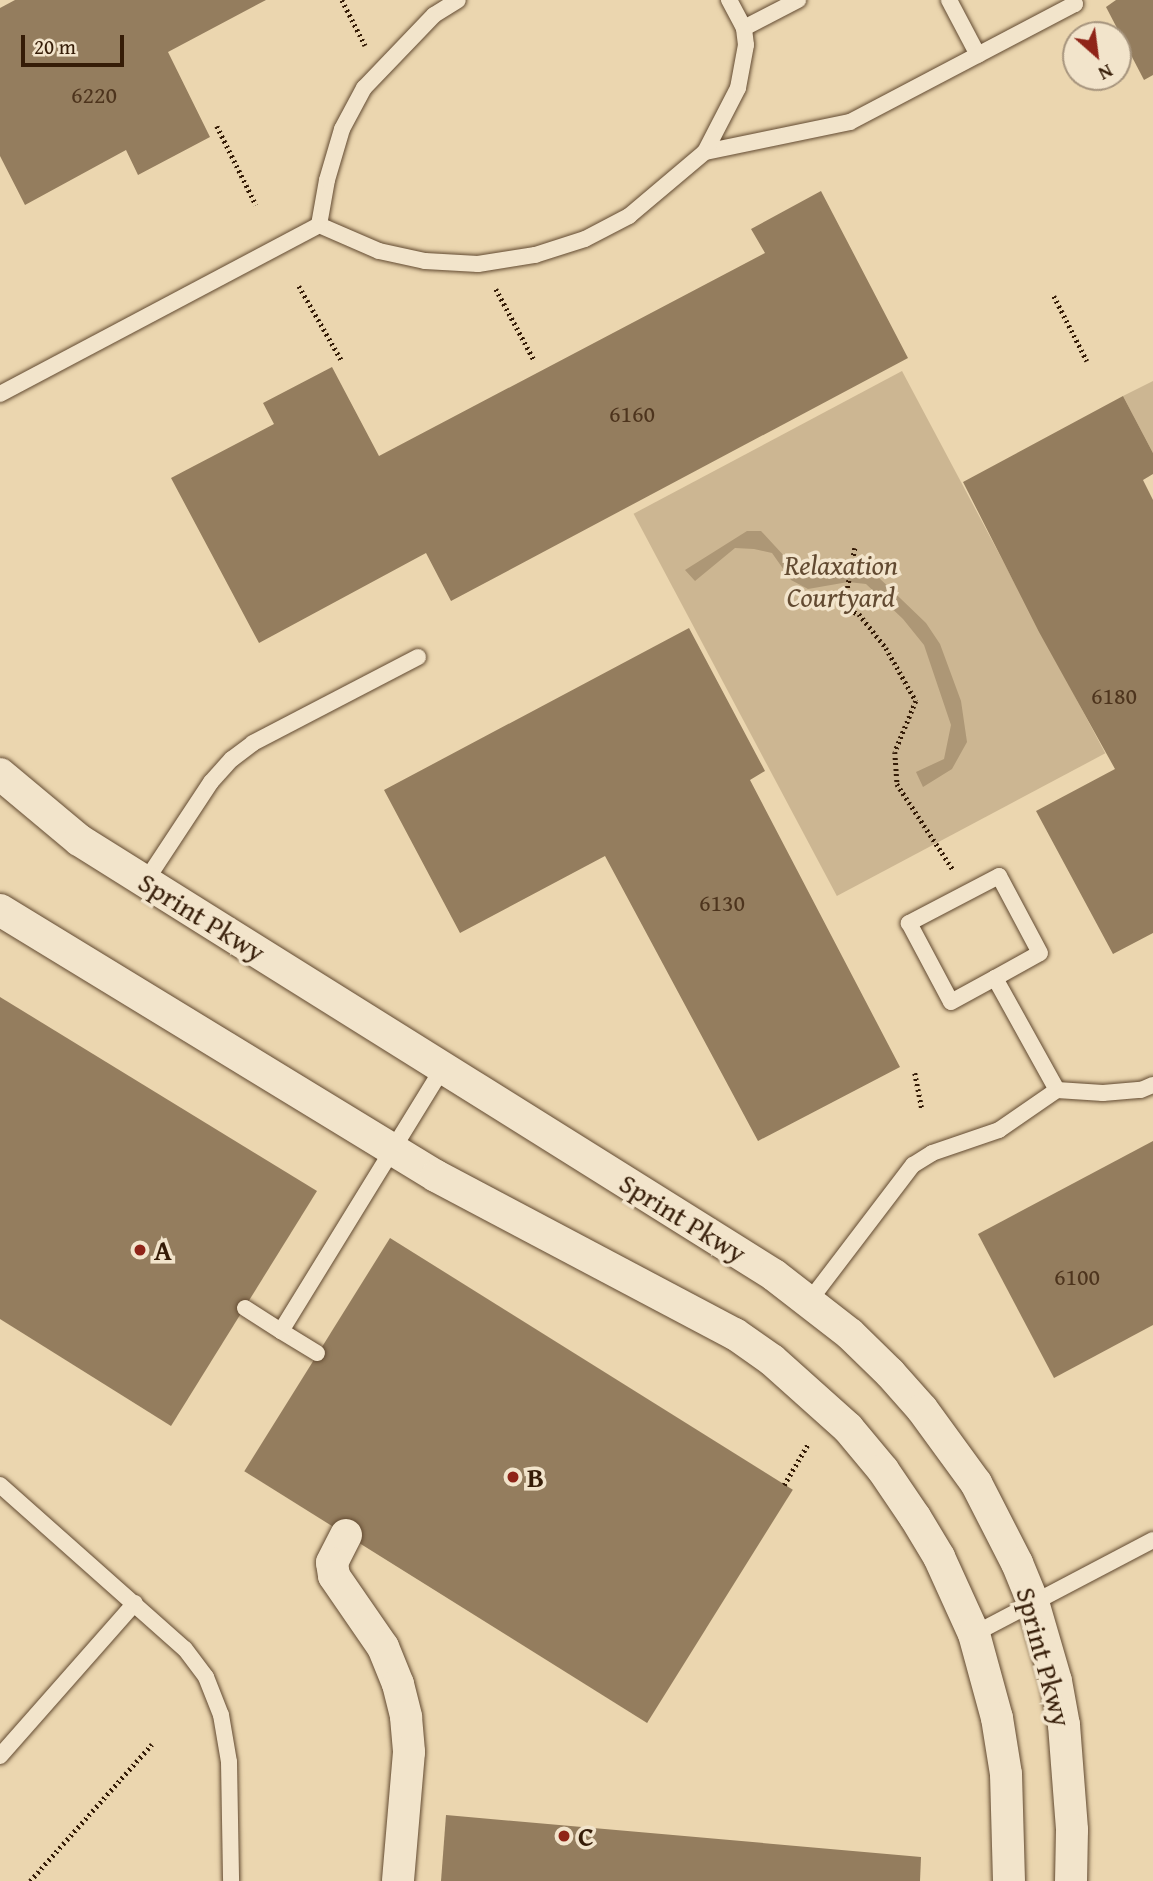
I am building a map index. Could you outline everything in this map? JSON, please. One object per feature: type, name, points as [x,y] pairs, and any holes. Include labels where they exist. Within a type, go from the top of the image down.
[{"type":"street","name":"Sprint Pkwy","points":[[0,774],[79,840],[810,1300],[890,1373],[947,1442],[998,1523],[1033,1602],[1056,1681],[1064,1725],[1072,1830],[1071,1881]]},
{"type":"street","points":[[0,910],[392,1151],[703,1315],[781,1368],[848,1428],[883,1470],[939,1557],[974,1634],[995,1707],[1006,1774],[1010,1827],[1009,1881]]},
{"type":"street","points":[[346,1535],[332,1563],[334,1576],[383,1647],[398,1684],[406,1717],[409,1752],[398,1881]]},
{"type":"lane","points":[[319,225],[327,180],[342,129],[364,88],[434,15],[458,0]]},
{"type":"lane","points":[[319,225],[379,251],[425,261],[478,264],[534,254],[585,239],[629,216],[705,152],[737,88],[746,45],[744,28],[729,0]]},
{"type":"lane","points":[[744,28],[798,0]]},
{"type":"lane","points":[[948,0],[978,55]]},
{"type":"lane","points":[[705,152],[850,122],[1075,4],[1073,0]]},
{"type":"lane","points":[[0,394],[319,225]]},
{"type":"lane","points":[[145,882],[211,782],[232,759],[253,743],[418,657]]},
{"type":"lane","points":[[999,876],[1040,953],[995,978],[951,1002],[909,923],[999,876]]},
{"type":"lane","points":[[995,978],[1057,1090]]},
{"type":"lane","points":[[281,1331],[442,1069]]},
{"type":"lane","points":[[810,1300],[913,1165],[932,1153],[999,1130],[1057,1090],[1103,1093],[1141,1090],[1153,1085]]},
{"type":"lane","points":[[245,1308],[317,1353]]},
{"type":"lane","points":[[0,1485],[185,1649],[206,1677],[221,1715],[229,1762],[231,1881]]},
{"type":"lane","points":[[974,1634],[1153,1540]]},
{"type":"lane","points":[[0,1756],[135,1603]]},
{"type":"path","points":[[342,0],[365,45]]},
{"type":"path","points":[[217,126],[256,205]]},
{"type":"path","points":[[299,286],[342,361]]},
{"type":"path","points":[[496,289],[534,360]]},
{"type":"path","points":[[1054,296],[1087,360]]},
{"type":"path","points":[[855,548],[844,608],[859,614],[879,639],[916,701],[895,752],[897,784],[944,852],[966,893]]},
{"type":"path","points":[[915,1073],[922,1108]]},
{"type":"path","points":[[784,1485],[808,1444]]},
{"type":"path","points":[[30,1881],[152,1744]]},
{"type":"green space","name":"Relaxation Courtyard","points":[[902,371],[1105,753],[837,896],[634,514]]},
{"type":"green space","points":[[1153,381],[1153,453],[1123,396]]},
{"type":"shaded area","points":[[747,531],[761,531],[798,571],[825,577],[875,574],[926,623],[940,644],[961,701],[967,742],[952,769],[923,787],[916,772],[944,759],[951,725],[924,645],[903,619],[866,584],[848,582],[808,589],[791,580],[772,553],[754,549],[735,548],[695,581],[685,570]]},
{"type":"building","points":[[15,0],[266,0],[168,52],[210,137],[138,175],[126,150],[25,205],[0,156],[0,8]]},
{"type":"building","points":[[1116,0],[1153,0],[1153,75],[1144,80],[1132,57],[1132,21],[1113,21],[1106,7]]},
{"type":"building","points":[[821,191],[908,358],[451,601],[426,553],[259,643],[171,478],[274,424],[263,403],[332,367],[379,456],[765,253],[751,229]]},
{"type":"building","points":[[1123,396],[1153,453],[1153,474],[1143,480],[1153,500],[1153,933],[1113,954],[1036,811],[1115,769],[1039,632],[963,482]]},
{"type":"building","points":[[689,628],[765,771],[750,780],[900,1067],[758,1141],[605,856],[460,933],[384,790]]},
{"type":"building","name":"A","points":[[0,997],[317,1191],[171,1426],[0,1319]]},
{"type":"building","points":[[1153,1141],[1153,1325],[1054,1378],[978,1234]]},
{"type":"building","name":"B","points":[[390,1238],[793,1490],[647,1723],[244,1471]]},
{"type":"building","name":"C","points":[[446,1815],[921,1857],[920,1881],[441,1881]]},
{"type":"place","name":"A","points":[[140,1250]]},
{"type":"place","name":"B","points":[[513,1477]]},
{"type":"place","name":"C","points":[[564,1836]]}]
